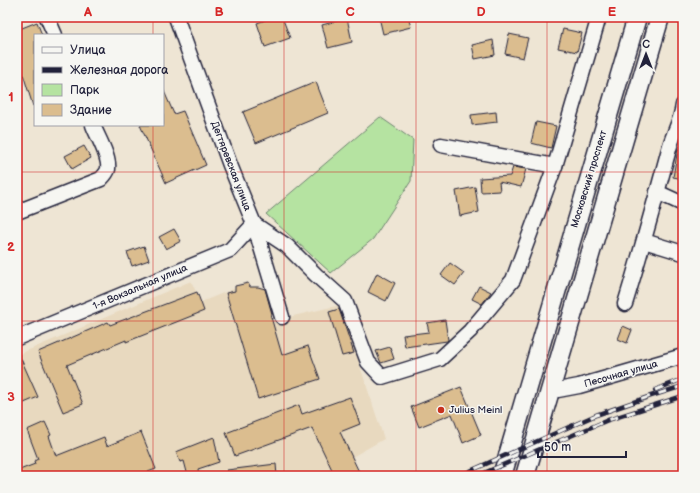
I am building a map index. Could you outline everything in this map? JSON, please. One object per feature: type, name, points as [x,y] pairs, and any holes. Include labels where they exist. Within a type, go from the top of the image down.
[{"type":"main road","name":"Московский проспект","points":[[502,476],[637,17]]},
{"type":"main road","points":[[525,476],[660,17]]},
{"type":"main road","points":[[537,476],[551,429],[568,327]]},
{"type":"main road","name":"Московский проспект","points":[[489,476],[498,445],[541,341]]},
{"type":"street","points":[[47,17],[54,34]]},
{"type":"street","name":"Дегтяревская улица","points":[[176,17],[230,165],[254,224],[282,317]]},
{"type":"street","points":[[254,224],[287,246],[345,301],[368,362],[382,377],[440,359],[470,331],[513,280],[555,166],[599,17]]},
{"type":"street","points":[[625,304],[670,146],[683,110]]},
{"type":"street","points":[[17,212],[101,179],[105,175],[108,169],[106,157],[93,126]]},
{"type":"street","points":[[441,145],[555,166]]},
{"type":"street","points":[[657,192],[683,204]]},
{"type":"street","name":"1-я Вокзальная улица","points":[[17,338],[230,250],[254,224]]},
{"type":"street","points":[[644,241],[683,253]]},
{"type":"street","name":"Песочная улица","points":[[558,390],[579,386],[683,356]]},
{"type":"shaded area","points":[[191,281],[201,302],[248,283],[272,321],[340,305],[384,439],[352,457],[361,476],[17,476],[17,355]]},
{"type":"green space","points":[[380,117],[413,140],[411,181],[373,239],[331,273],[266,214]]},
{"type":"building","points":[[273,17],[282,17],[290,38],[265,47],[257,23]]},
{"type":"building","points":[[379,17],[408,17],[411,27],[383,34]]},
{"type":"building","points":[[347,18],[352,42],[328,48],[322,25]]},
{"type":"building","points":[[37,22],[42,34],[34,34],[33,106],[17,55],[17,30]]},
{"type":"building","points":[[563,29],[582,33],[577,52],[558,48]]},
{"type":"building","points":[[509,34],[528,38],[523,58],[505,54]]},
{"type":"building","points":[[493,40],[495,55],[475,59],[472,45]]},
{"type":"building","points":[[316,82],[328,113],[256,143],[243,112]]},
{"type":"building","points":[[164,91],[174,114],[183,111],[206,165],[166,183],[140,126],[164,126]]},
{"type":"building","points":[[496,112],[497,122],[472,125],[471,115]]},
{"type":"building","points":[[536,122],[556,126],[551,148],[531,143]]},
{"type":"building","points":[[84,146],[91,158],[72,169],[65,156]]},
{"type":"building","points":[[678,149],[683,150],[683,179],[673,177]]},
{"type":"building","points":[[513,167],[526,169],[521,187],[499,182],[500,191],[481,192],[480,178],[510,176]]},
{"type":"building","points":[[475,187],[479,212],[460,216],[456,191]]},
{"type":"building","points":[[174,229],[181,241],[166,249],[159,237]]},
{"type":"building","points":[[144,246],[149,260],[132,266],[127,252]]},
{"type":"building","points":[[450,263],[464,273],[455,285],[441,275]]},
{"type":"building","points":[[377,273],[395,283],[386,301],[368,292]]},
{"type":"building","points":[[248,283],[250,287],[265,289],[282,355],[308,346],[320,379],[258,399],[226,293],[235,291],[235,286]]},
{"type":"building","points":[[479,286],[491,292],[482,304],[472,299]]},
{"type":"building","points":[[197,292],[204,311],[126,342],[126,340],[67,365],[83,404],[63,412],[38,352],[108,322],[110,325]]},
{"type":"building","points":[[339,309],[354,353],[342,356],[329,312]]},
{"type":"building","points":[[445,320],[447,341],[405,347],[403,335],[429,332],[427,323]]},
{"type":"building","points":[[623,326],[632,330],[627,343],[618,339]]},
{"type":"building","points":[[390,347],[394,359],[381,363],[376,351]]},
{"type":"building","points":[[17,350],[38,397],[17,406]]},
{"type":"building","points":[[461,387],[481,435],[463,443],[452,414],[419,427],[411,407]]},
{"type":"building","points":[[350,397],[360,424],[340,432],[361,476],[335,476],[312,428],[235,456],[226,433],[299,405],[302,414]]},
{"type":"building","points":[[45,422],[51,435],[49,436],[56,456],[104,437],[107,446],[141,432],[156,469],[137,476],[17,476],[17,471],[35,464],[34,461],[38,459],[27,430]]},
{"type":"building","points":[[214,437],[219,462],[198,469],[199,476],[188,476],[184,461],[180,462],[176,452]]},
{"type":"building","points":[[276,464],[277,476],[228,476],[227,470]]},
{"type":"railway","points":[[655,390],[683,379]]},
{"type":"railway","points":[[459,476],[596,415],[683,386]]},
{"type":"railway","points":[[477,476],[608,420],[683,396]]},
{"type":"place","name":"Julius Meinl","points":[[441,410]]}]
